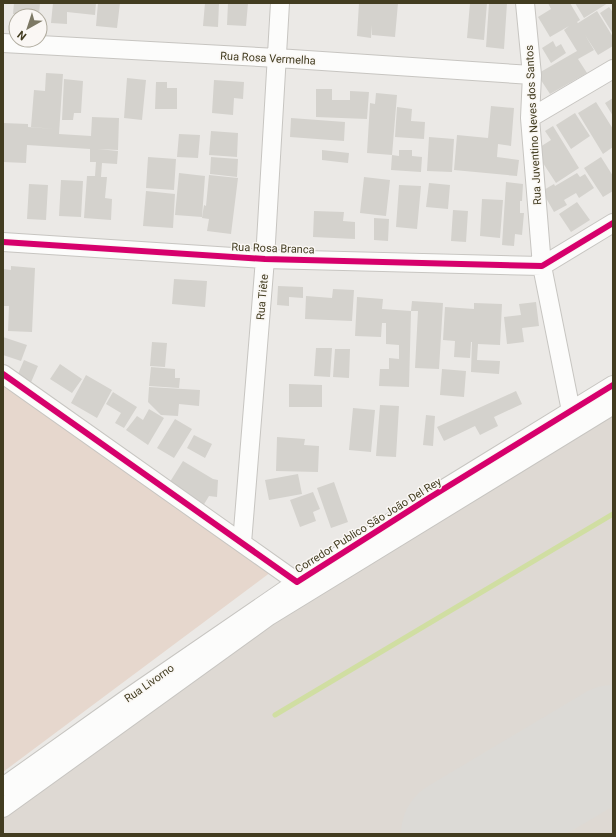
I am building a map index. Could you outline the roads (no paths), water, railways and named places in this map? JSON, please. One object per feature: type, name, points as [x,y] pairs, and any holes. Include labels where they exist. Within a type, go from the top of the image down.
[{"type":"street","name":"Rua Tiête","points":[[242,543],[265,259],[280,3]]},
{"type":"street","name":"Rua Juventino Neves dos Santos","points":[[525,3],[532,75],[530,118],[542,266],[571,411]]},
{"type":"street","name":"Rua Rosa Vermelha","points":[[3,43],[277,58],[532,75]]},
{"type":"street","points":[[530,118],[613,69]]},
{"type":"street","points":[[542,266],[613,223]]},
{"type":"street","name":"Rua Rosa Branca","points":[[3,242],[265,259],[542,266]]},
{"type":"street","name":"Corredor Publico São João Del Rey","points":[[3,374],[297,582],[613,384]]},
{"type":"street","points":[[3,808],[269,616],[613,405]]},
{"type":"street","name":"Rua Livorno","points":[[3,787],[128,698],[297,582]]},
{"type":"waterway","points":[[275,715],[613,514]]}]
